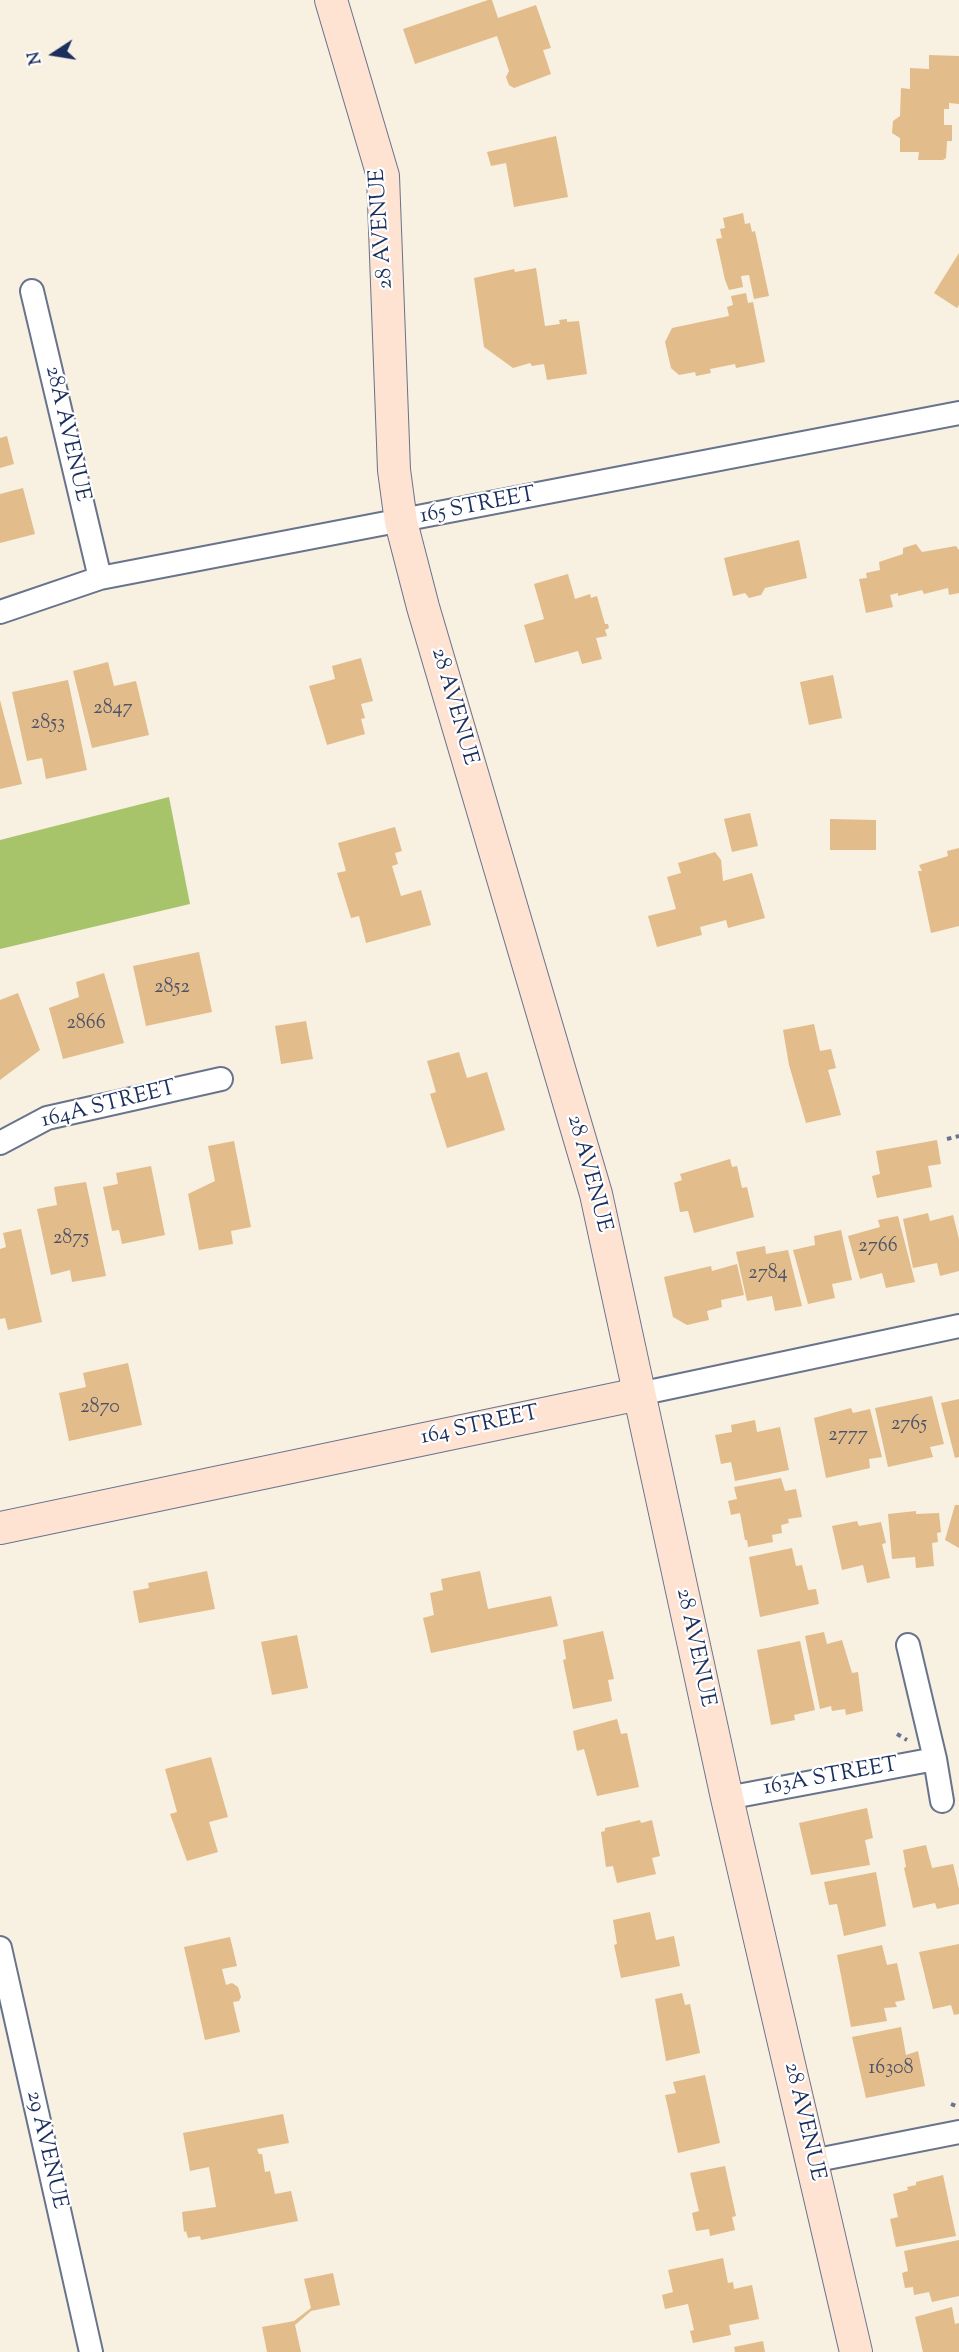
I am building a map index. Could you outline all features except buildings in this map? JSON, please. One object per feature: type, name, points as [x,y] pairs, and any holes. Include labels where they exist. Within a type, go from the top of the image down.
[{"type":"street","name":"28 AVENUE","points":[[331,0],[383,176],[391,412],[401,522],[423,607],[596,1194],[727,1798],[856,2352]]},
{"type":"street","name":"28A AVENUE","points":[[32,291],[100,578]]},
{"type":"street","name":"165 STREET","points":[[0,612],[100,578],[959,413]]},
{"type":"street","name":"164A STREET","points":[[0,1143],[47,1118],[221,1079]]},
{"type":"street","name":"164 STREET","points":[[0,1527],[959,1326]]},
{"type":"street","points":[[908,1645],[935,1759],[942,1801]]},
{"type":"street","name":"163A STREET","points":[[727,1798],[935,1759]]},
{"type":"street","name":"29 AVENUE","points":[[0,1948],[91,2352]]},
{"type":"street","points":[[812,2161],[959,2132]]},
{"type":"path","points":[[948,1139],[959,1136]]},
{"type":"path","points":[[951,2104],[959,2107]]},
{"type":"green space","points":[[169,797],[190,904],[0,949],[0,840]]}]
